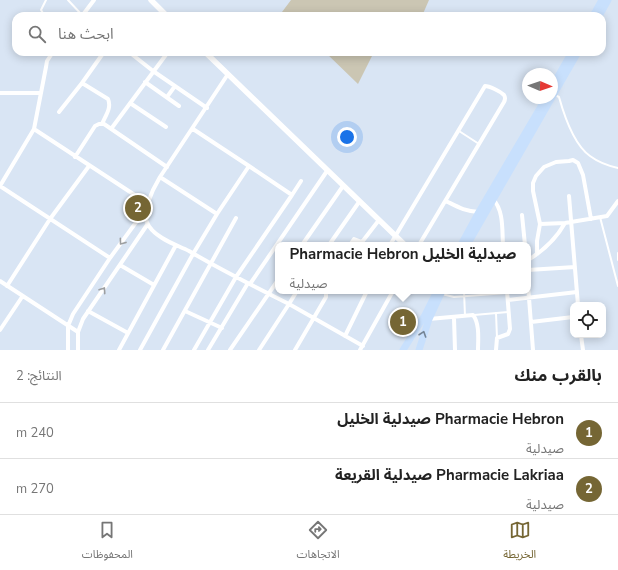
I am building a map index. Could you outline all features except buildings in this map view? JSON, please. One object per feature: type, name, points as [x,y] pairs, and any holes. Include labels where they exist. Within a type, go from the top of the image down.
[{"type":"main road","points":[[595,12],[602,0]]},
{"type":"main road","points":[[601,12],[608,0]]},
{"type":"main road","points":[[558,81],[570,56]]},
{"type":"main road","points":[[558,84],[576,56]]},
{"type":"main road","points":[[468,242],[491,196],[543,104]]},
{"type":"main road","points":[[463,242],[479,212],[491,196],[546,104]]},
{"type":"main road","points":[[403,350],[426,319],[439,294]]},
{"type":"main road","points":[[419,350],[426,319]]},
{"type":"street","points":[[85,12],[94,0]]},
{"type":"street","points":[[151,0],[163,12]]},
{"type":"street","points":[[50,56],[47,61],[34,129],[0,186],[110,258]]},
{"type":"street","points":[[59,112],[101,56]]},
{"type":"street","points":[[134,56],[153,71],[207,108]]},
{"type":"street","points":[[112,129],[165,56]]},
{"type":"street","points":[[209,56],[402,242]]},
{"type":"street","points":[[228,74],[207,108],[160,177],[145,210],[147,225],[176,245],[314,318],[362,348],[391,294]]},
{"type":"street","points":[[145,82],[179,106]]},
{"type":"street","points":[[82,83],[108,99],[110,106],[102,124]]},
{"type":"street","points":[[167,97],[175,86]]},
{"type":"street","points":[[392,242],[485,86],[488,86],[504,96],[504,102],[421,242]]},
{"type":"street","points":[[0,93],[41,93]]},
{"type":"street","points":[[130,103],[166,127]]},
{"type":"street","points":[[75,157],[95,126],[102,124],[112,129],[167,167]]},
{"type":"street","points":[[34,129],[147,203]]},
{"type":"street","points":[[193,129],[292,195]]},
{"type":"street","points":[[537,254],[537,241],[540,224],[533,191],[533,183],[536,176],[544,167],[550,164],[570,160],[576,161],[581,169],[585,183],[591,219]]},
{"type":"street","points":[[7,286],[50,219],[89,166]]},
{"type":"street","points":[[140,350],[193,254],[217,214],[249,166]]},
{"type":"street","points":[[278,242],[327,171]]},
{"type":"street","points":[[160,177],[217,214]]},
{"type":"street","points":[[194,350],[236,277],[301,181]]},
{"type":"street","points":[[304,242],[343,186]]},
{"type":"street","points":[[491,196],[498,204],[500,210],[503,242]]},
{"type":"street","points":[[569,196],[578,302]]},
{"type":"street","points":[[446,200],[462,209],[479,212]]},
{"type":"street","points":[[540,224],[565,223],[607,216],[618,200]]},
{"type":"street","points":[[331,242],[359,202]]},
{"type":"street","points":[[68,350],[68,326],[73,314],[110,258],[145,210]]},
{"type":"street","points":[[522,215],[525,242]]},
{"type":"street","points":[[163,350],[236,218]]},
{"type":"street","points":[[352,242],[354,239],[362,242],[379,220]]},
{"type":"street","points":[[531,258],[558,236],[565,223]]},
{"type":"street","points":[[78,350],[78,332],[80,325],[147,225]]},
{"type":"street","points":[[119,350],[176,245]]},
{"type":"street","points":[[208,350],[249,284],[275,246]]},
{"type":"street","points":[[120,265],[154,286]]},
{"type":"street","points":[[531,270],[575,267]]},
{"type":"street","points":[[0,281],[22,297],[78,332]]},
{"type":"street","points":[[230,350],[275,284]]},
{"type":"street","points":[[508,300],[577,292]]},
{"type":"street","points":[[259,350],[296,294]]},
{"type":"street","points":[[295,350],[326,297],[326,294]]},
{"type":"street","points":[[345,336],[366,294]]},
{"type":"street","points":[[496,350],[497,338],[508,334],[509,331],[507,294]]},
{"type":"street","points":[[529,294],[533,350]]},
{"type":"street","points":[[0,330],[22,297]]},
{"type":"street","points":[[88,311],[128,333]]},
{"type":"street","points":[[185,311],[222,328]]},
{"type":"street","points":[[426,319],[473,316],[477,326],[478,350]]},
{"type":"street","points":[[531,322],[570,316]]},
{"type":"street","points":[[454,318],[455,350]]},
{"type":"street","points":[[581,338],[583,350]]},
{"type":"lane","points":[[42,12],[41,10],[46,0]]},
{"type":"lane","points":[[68,0],[78,12]]},
{"type":"lane","points":[[558,96],[573,135],[588,155],[601,162],[618,168]]},
{"type":"lane","points":[[458,131],[479,144]]},
{"type":"lane","points":[[600,217],[618,286]]},
{"type":"lane","points":[[618,253],[618,260]]},
{"type":"lane","points":[[446,294],[454,297],[486,294]]},
{"type":"lane","points":[[464,296],[465,316]]},
{"type":"lane","points":[[473,316],[508,312]]},
{"type":"lane","points":[[496,313],[497,338]]},
{"type":"shaded area","points":[[291,0],[429,0],[424,12],[282,12]]},
{"type":"shaded area","points":[[329,56],[372,56],[358,84]]},
{"type":"place","name":"Pharmacie Lakriaa صيدلية القريعة","points":[[138,208]]},
{"type":"place","name":"Pharmacie Hebron صيدلية الخليل","points":[[403,322]]}]
